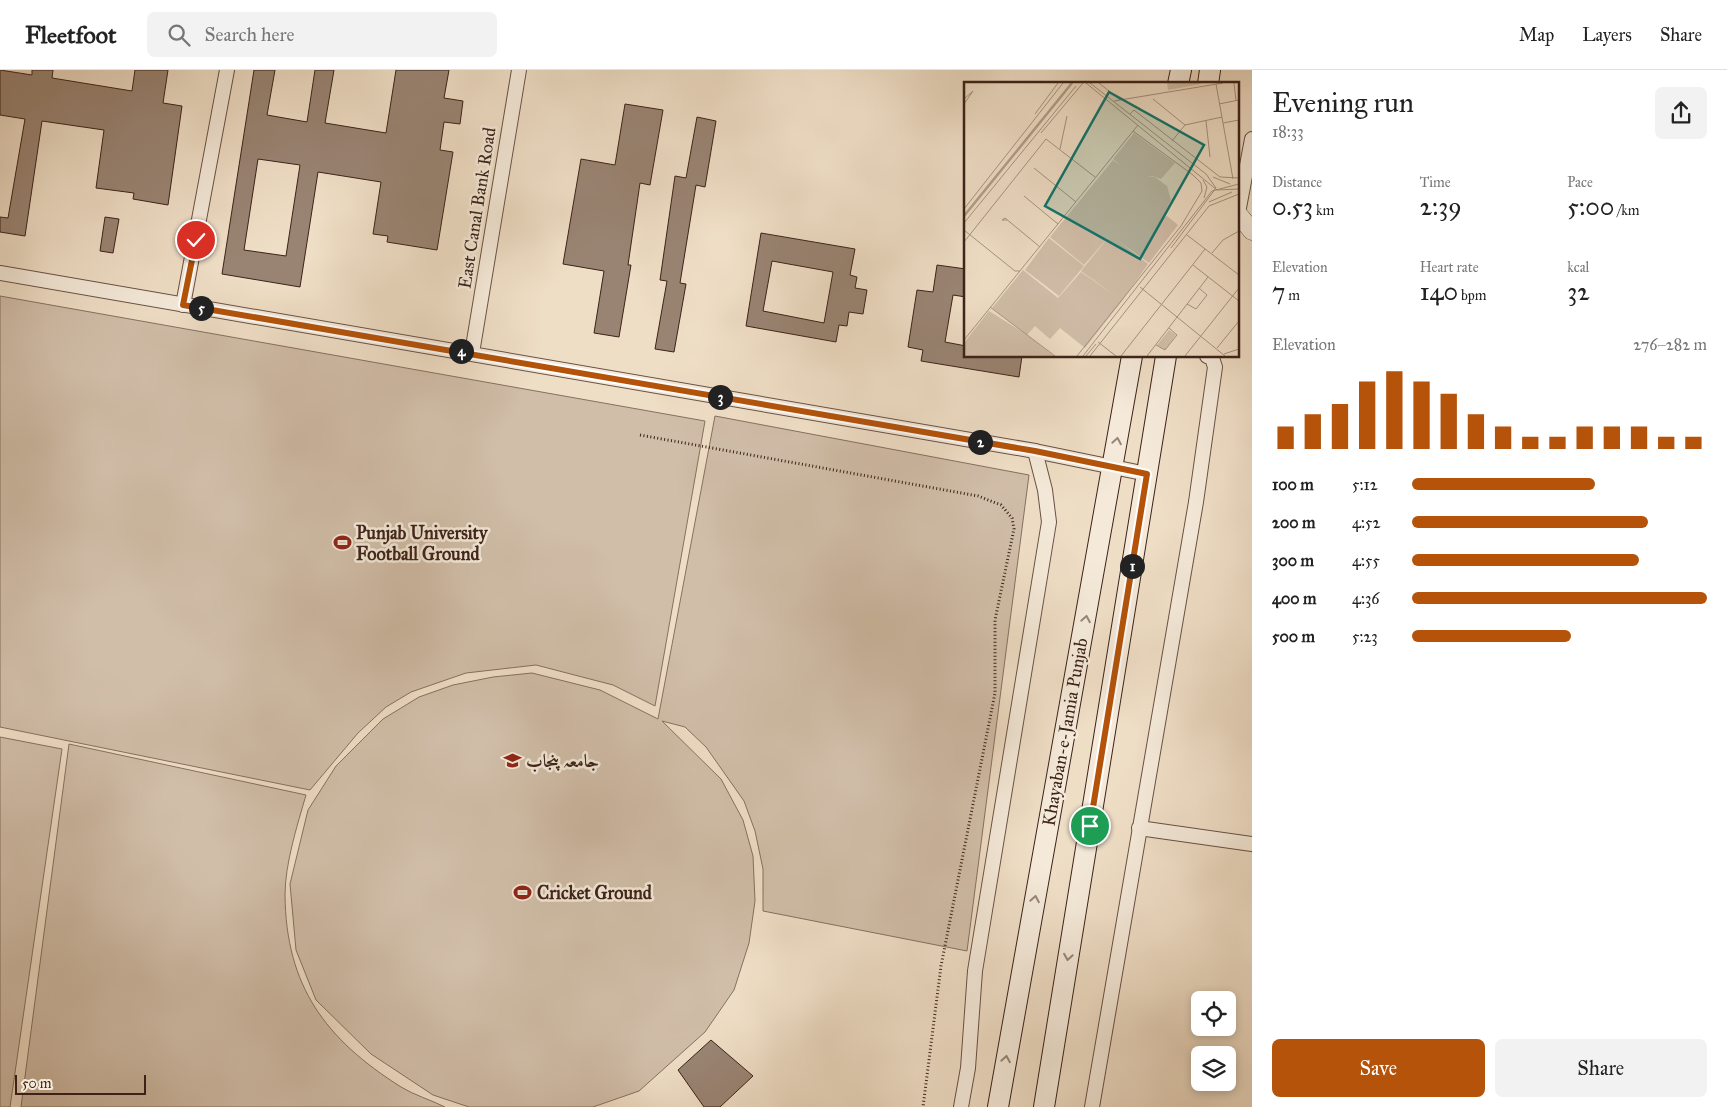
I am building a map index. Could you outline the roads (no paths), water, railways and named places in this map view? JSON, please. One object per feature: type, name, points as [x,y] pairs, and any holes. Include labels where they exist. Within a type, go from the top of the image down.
[{"type":"main road","name":"Khayaban-e-Jamia Punjab","points":[[998,1107],[1132,358]]},
{"type":"main road","points":[[1044,1107],[1166,358]]},
{"type":"street","points":[[183,305],[228,70]]},
{"type":"street","name":"East Canal Bank Road","points":[[472,353],[519,70]]},
{"type":"street","points":[[1240,202],[1252,139]]},
{"type":"street","points":[[1240,216],[1252,231]]},
{"type":"street","points":[[0,273],[1035,451],[1147,474]]},
{"type":"street","points":[[1092,1107],[1196,502],[1215,367],[1212,358]]},
{"type":"street","points":[[961,1107],[968,1068],[975,971],[1050,522],[1045,490],[1035,451]]},
{"type":"street","points":[[1139,828],[1252,844]]},
{"type":"place","name":"Punjab University Football Ground","points":[[342,543]]},
{"type":"place","name":"جامعہ پنجاب","points":[[512,761]]},
{"type":"place","name":"Cricket Ground","points":[[523,893]]}]
